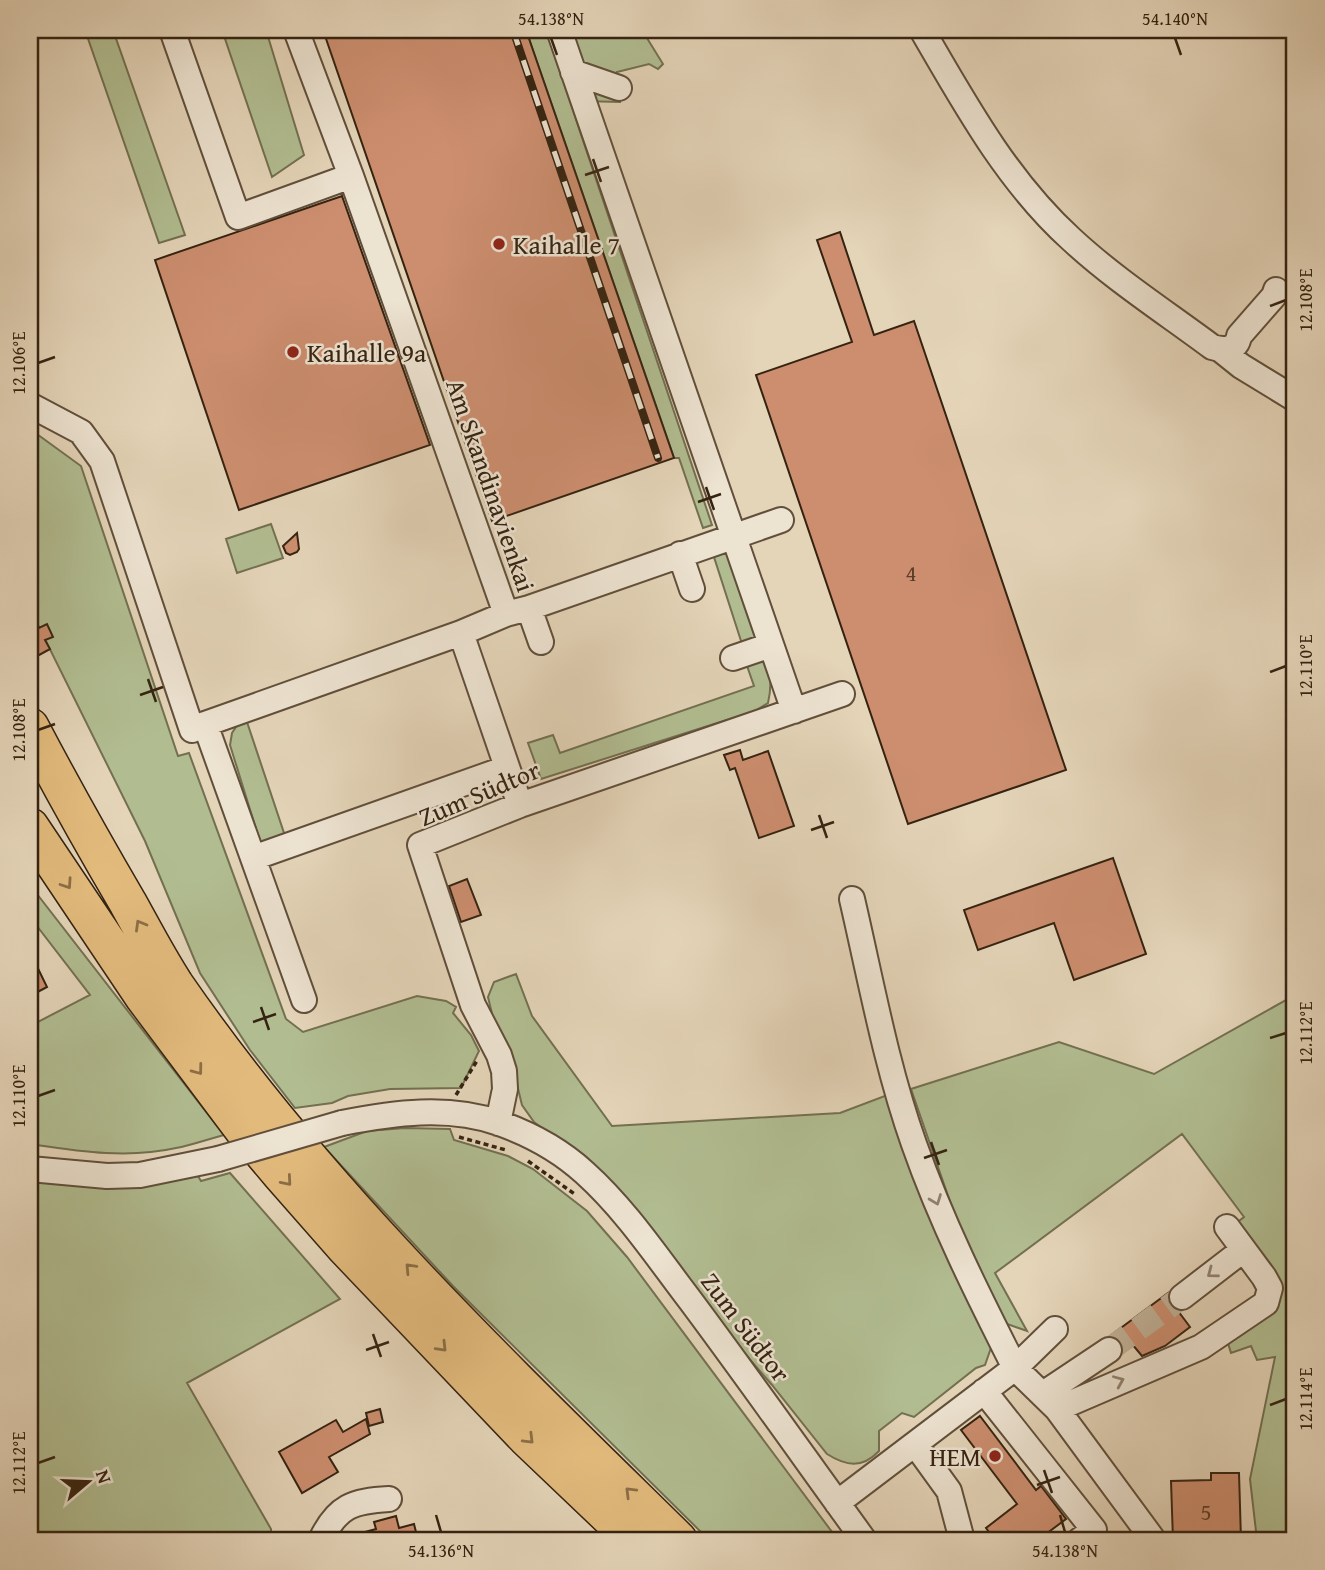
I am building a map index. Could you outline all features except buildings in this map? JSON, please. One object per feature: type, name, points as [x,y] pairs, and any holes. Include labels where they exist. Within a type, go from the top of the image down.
[{"type":"highway","points":[[30,727],[174,984],[273,1114],[371,1227],[441,1301],[678,1540]]},
{"type":"highway","points":[[33,841],[144,997],[243,1129],[281,1174],[346,1248],[526,1437],[634,1540]]},
{"type":"street","points":[[172,30],[238,217],[351,176]]},
{"type":"street","name":"Am Skandinavienkai","points":[[296,30],[517,611],[781,520]]},
{"type":"street","points":[[559,30],[794,711]]},
{"type":"street","points":[[922,30],[984,136],[1018,181],[1071,239],[1202,339],[1295,399]]},
{"type":"street","points":[[573,72],[619,88]]},
{"type":"street","points":[[1221,350],[1231,348],[1238,342],[1239,336],[1274,296],[1276,290]]},
{"type":"street","points":[[30,405],[81,432],[102,461],[192,730],[517,611],[541,642]]},
{"type":"street","points":[[680,554],[692,589]]},
{"type":"street","points":[[461,633],[520,805]]},
{"type":"street","points":[[733,658],[771,645]]},
{"type":"street","name":"Zum Südtor","points":[[498,1123],[505,1089],[502,1063],[473,1005],[420,845],[520,805],[842,694]]},
{"type":"street","points":[[205,724],[304,1000]]},
{"type":"street","points":[[253,858],[507,768]]},
{"type":"street","points":[[852,899],[897,1090],[947,1229],[1015,1368],[1050,1402],[1152,1538]]},
{"type":"street","name":"Zum Südtor","points":[[30,1170],[107,1176],[140,1175],[218,1159],[342,1123],[405,1113],[453,1114],[498,1123],[547,1145],[566,1157],[618,1208],[744,1373],[864,1540]]},
{"type":"street","points":[[1050,1402],[1201,1347],[1266,1303],[1270,1288],[1227,1227]]},
{"type":"street","points":[[1182,1297],[1243,1250]]},
{"type":"street","points":[[837,1503],[1015,1368],[1055,1329]]},
{"type":"street","points":[[1050,1402],[1110,1350]]},
{"type":"street","points":[[984,1391],[1094,1530],[1080,1540]]},
{"type":"street","points":[[915,1444],[949,1491],[962,1540]]},
{"type":"street","points":[[321,1540],[329,1522],[344,1508],[366,1500],[389,1499]]},
{"type":"path","points":[[484,1050],[455,1097],[455,1136],[514,1153]]},
{"type":"path","points":[[524,1157],[585,1203]]},
{"type":"green space","points":[[85,30],[113,30],[185,235],[159,243]]},
{"type":"green space","points":[[222,30],[266,30],[304,155],[272,177]]},
{"type":"green space","points":[[526,30],[546,30],[712,525],[703,528],[679,458],[674,458]]},
{"type":"green space","points":[[559,30],[642,30],[663,64],[658,69],[649,64],[617,72],[620,102],[582,101]]},
{"type":"green space","points":[[30,429],[81,466],[178,756],[189,753],[286,1019],[303,1032],[417,996],[446,1001],[456,1007],[453,1013],[471,1035],[479,1051],[461,1088],[390,1089],[348,1096],[332,1103],[295,1108],[250,1050],[200,973],[145,841],[30,609]]},
{"type":"green space","points":[[271,524],[283,558],[237,573],[226,539]]},
{"type":"green space","points":[[728,552],[758,637],[742,644],[714,557]]},
{"type":"green space","points":[[765,657],[770,680],[768,703],[755,711],[541,779],[528,743],[553,735],[560,753],[754,686],[746,663]]},
{"type":"green space","points":[[247,722],[285,836],[261,845],[230,745],[232,733],[238,724]]},
{"type":"green space","points":[[30,885],[224,1135],[182,1147],[139,1153],[103,1153],[30,1144],[30,1026],[90,995],[30,917]]},
{"type":"green space","points":[[516,974],[532,1016],[612,1126],[840,1113],[890,1094],[951,1266],[992,1345],[985,1365],[976,1368],[914,1417],[902,1413],[879,1431],[879,1451],[866,1461],[847,1463],[827,1454],[601,1173],[534,1122],[522,1105],[511,1060],[493,1018],[488,997],[494,982]]},
{"type":"green space","points":[[1295,995],[1295,1540],[1257,1540],[1250,1479],[1275,1357],[1257,1360],[1251,1346],[1231,1353],[1227,1340],[1270,1302],[1243,1239],[1239,1221],[1244,1217],[1182,1134],[995,1273],[1027,1331],[1007,1324],[994,1305],[963,1239],[911,1089],[1059,1042],[1154,1074]]},
{"type":"green space","points":[[450,1129],[454,1140],[508,1156],[533,1169],[587,1211],[627,1257],[838,1540],[709,1540],[453,1286],[324,1147],[367,1131]]},
{"type":"green space","points":[[230,1173],[340,1299],[187,1383],[271,1529],[271,1540],[30,1540],[30,1182],[132,1188],[198,1176],[201,1181]]},
{"type":"tunnel","points":[[1109,1350],[1182,1297]]},
{"type":"railway","points":[[513,30],[658,458]]},
{"type":"place","name":"Kaihalle 7","points":[[499,244]]},
{"type":"place","name":"Kaihalle 9a","points":[[293,352]]},
{"type":"place","name":"HEM","points":[[995,1456]]}]
